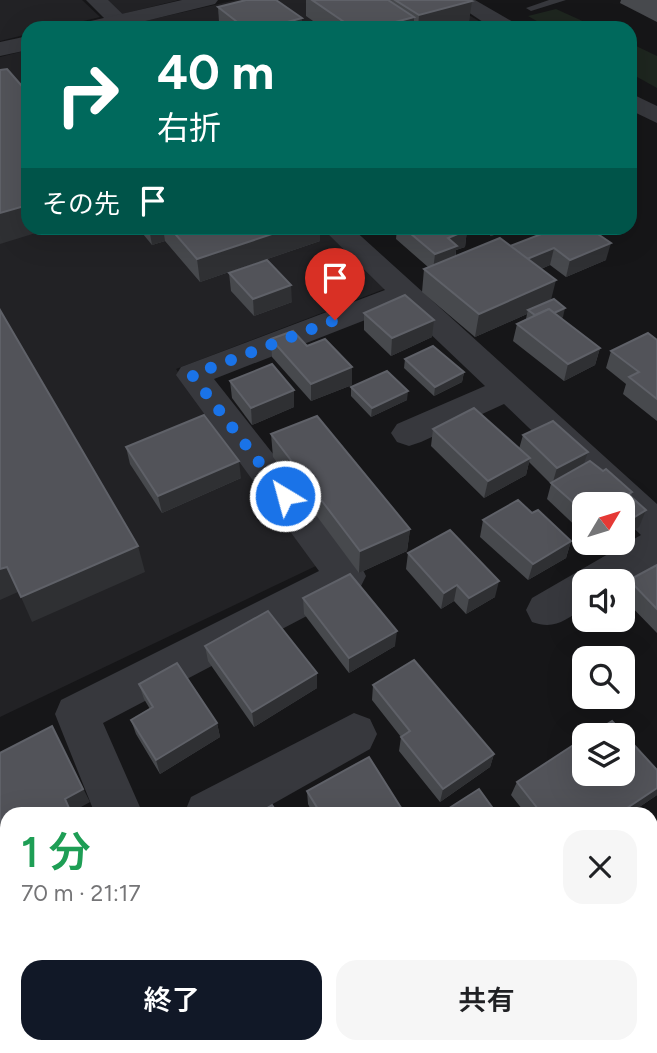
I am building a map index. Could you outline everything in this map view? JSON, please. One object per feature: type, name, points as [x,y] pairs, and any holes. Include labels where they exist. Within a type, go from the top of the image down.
[{"type":"street","points":[[96,0],[118,21]]},
{"type":"street","points":[[136,21],[208,0]]},
{"type":"street","points":[[460,0],[495,21]]},
{"type":"street","points":[[0,50],[21,45]]},
{"type":"street","points":[[637,104],[657,116]]},
{"type":"street","points":[[344,235],[657,527]]},
{"type":"street","points":[[116,807],[77,714],[346,576],[192,375],[406,293]]},
{"type":"street","points":[[408,433],[508,389]]},
{"type":"street","points":[[616,569],[657,545]]},
{"type":"street","points":[[547,610],[572,595]]},
{"type":"street","points":[[221,807],[354,734]]},
{"type":"lane","points":[[531,8],[561,0]]},
{"type":"shaded area","points":[[0,0],[82,0],[100,17],[84,21],[21,21],[21,36],[0,41]]},
{"type":"shaded area","points":[[106,0],[179,0],[122,14]]},
{"type":"shaded area","points":[[236,0],[444,0],[479,21],[145,21]]},
{"type":"shaded area","points":[[556,9],[583,21],[537,21],[528,16]]},
{"type":"shaded area","points":[[637,46],[657,56],[657,88],[637,77]]},
{"type":"shaded area","points":[[21,52],[21,235],[331,235],[387,288],[176,369],[318,565],[0,717],[0,57]]},
{"type":"building","points":[[246,0],[276,0],[302,18],[291,21],[236,21],[218,7]]},
{"type":"building","points":[[312,0],[388,0],[414,17],[399,21],[343,21]]},
{"type":"building","points":[[395,0],[470,0],[472,1],[419,15]]},
{"type":"building","points":[[7,69],[21,85],[21,207],[0,213],[0,70]]},
{"type":"building","points":[[176,235],[269,235],[197,259]]},
{"type":"building","points":[[412,235],[455,235],[448,238],[457,246],[435,254]]},
{"type":"building","points":[[539,235],[599,235],[611,243],[570,260],[554,248],[527,259],[510,246]]},
{"type":"building","points":[[500,238],[556,280],[479,314],[424,269]]},
{"type":"building","points":[[267,260],[291,285],[253,299],[229,273]]},
{"type":"building","points":[[405,295],[434,320],[392,338],[364,313]]},
{"type":"building","points":[[554,299],[565,308],[554,313],[549,309],[535,315],[528,310]]},
{"type":"building","points":[[549,309],[600,348],[568,364],[517,324]]},
{"type":"building","points":[[0,310],[138,546],[21,597],[7,567],[0,569]]},
{"type":"building","points":[[293,331],[307,346],[325,339],[352,367],[311,384],[271,339]]},
{"type":"building","points":[[648,333],[657,340],[657,399],[629,377],[639,372],[611,351]]},
{"type":"building","points":[[433,346],[464,372],[435,387],[405,359]]},
{"type":"building","points":[[272,364],[294,390],[251,408],[230,381]]},
{"type":"building","points":[[387,371],[408,391],[372,408],[351,387]]},
{"type":"building","points":[[474,408],[530,458],[488,481],[433,429]]},
{"type":"building","points":[[204,415],[239,461],[158,496],[126,447]]},
{"type":"building","points":[[317,416],[410,529],[360,551],[271,434]]},
{"type":"building","points":[[553,421],[588,452],[557,468],[523,435]]},
{"type":"building","points":[[590,461],[603,471],[606,469],[632,492],[572,492],[572,501],[551,483]]},
{"type":"building","points":[[518,500],[532,513],[538,510],[571,541],[533,564],[483,520]]},
{"type":"building","points":[[635,500],[646,510],[635,517]]},
{"type":"building","points":[[450,530],[499,581],[469,598],[457,585],[444,593],[408,553]]},
{"type":"building","points":[[657,565],[657,609],[635,586],[635,577]]},
{"type":"building","points":[[350,574],[397,631],[349,658],[303,598]]},
{"type":"building","points":[[268,611],[317,673],[252,712],[205,646]]},
{"type":"building","points":[[414,660],[494,754],[443,789],[401,737],[410,731],[373,685]]},
{"type":"building","points":[[177,663],[217,723],[156,760],[131,720],[153,707],[139,684]]},
{"type":"building","points":[[52,726],[83,789],[65,799],[69,807],[0,807],[0,753]]},
{"type":"building","points":[[572,746],[572,786],[635,786],[635,746],[657,770],[657,788],[628,807],[537,807],[517,782]]},
{"type":"building","points":[[369,757],[401,807],[317,807],[307,791]]},
{"type":"building","points":[[479,789],[492,807],[451,807]]},
{"type":"route","points":[[285,496],[192,375],[335,320]]}]
